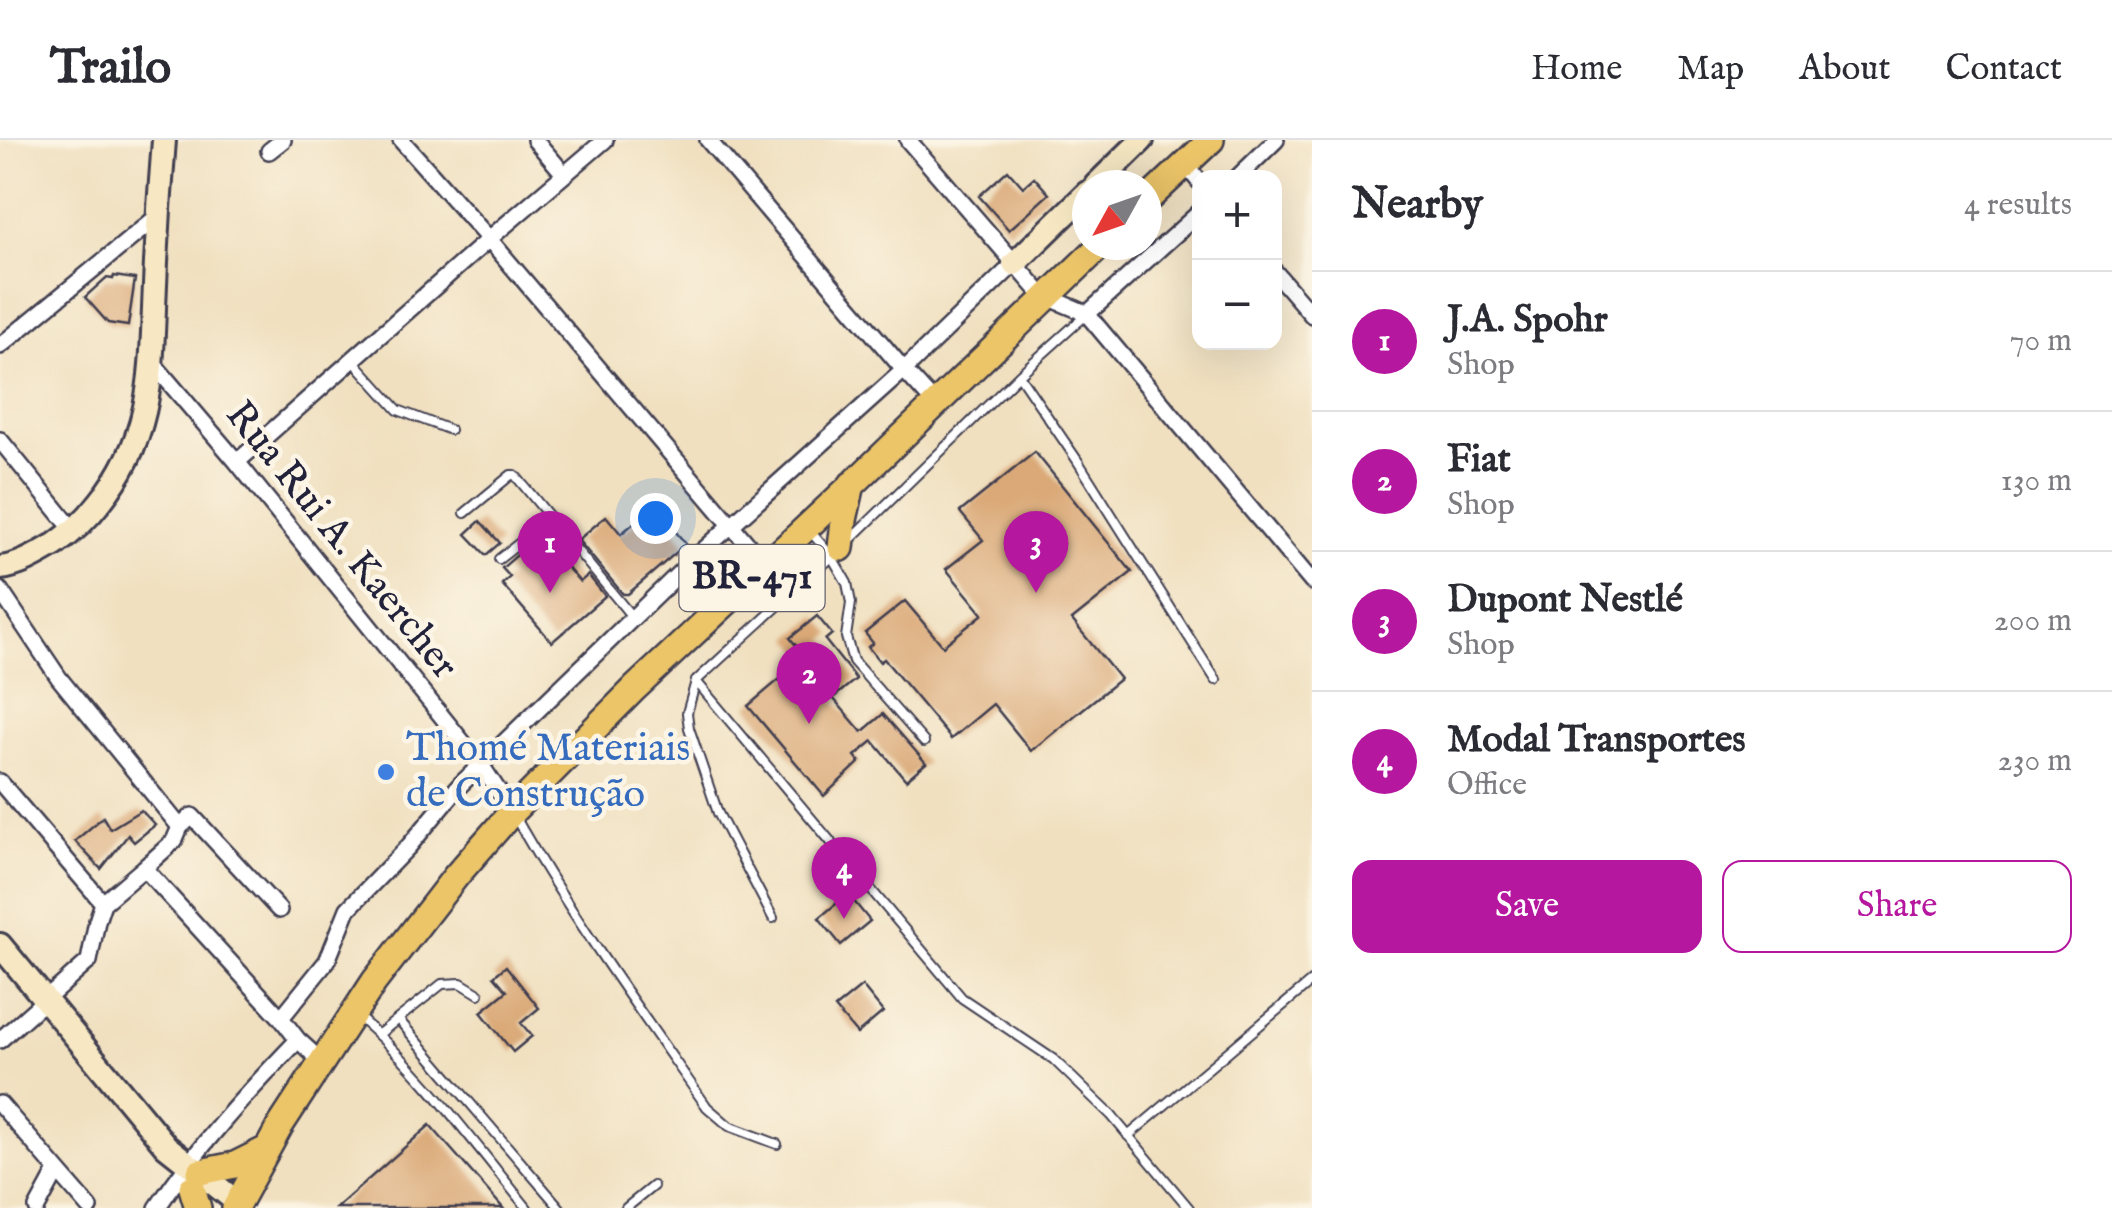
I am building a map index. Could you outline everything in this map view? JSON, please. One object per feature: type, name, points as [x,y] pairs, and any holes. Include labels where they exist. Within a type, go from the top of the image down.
[{"type":"main road","points":[[1162,179],[1201,152]]},
{"type":"main road","points":[[1162,187],[1201,152]]},
{"type":"main road","name":"BR-471","points":[[237,1206],[267,1149],[353,1013],[413,930],[512,812],[597,724],[1086,260]]},
{"type":"main road","points":[[837,552],[852,484]]},
{"type":"main road","points":[[192,1181],[267,1149]]},
{"type":"street","points":[[0,568],[44,551],[86,520],[118,479],[139,434],[148,400],[164,140]]},
{"type":"street","points":[[269,151],[283,140]]},
{"type":"street","points":[[400,140],[489,239],[765,566]]},
{"type":"street","points":[[535,140],[564,174]]},
{"type":"street","points":[[237,462],[605,140]]},
{"type":"street","points":[[708,140],[936,404]]},
{"type":"street","points":[[908,140],[1048,298],[1086,314],[1312,581]]},
{"type":"street","points":[[1111,170],[1142,140]]},
{"type":"street","points":[[1244,170],[1276,140]]},
{"type":"street","points":[[280,1018],[327,961],[348,909],[409,846],[459,786],[1072,208]]},
{"type":"street","points":[[0,346],[158,216]]},
{"type":"street","points":[[1086,314],[1192,219]]},
{"type":"street","points":[[1282,280],[1312,315]]},
{"type":"street","name":"Rua Rui A. Kaercher","points":[[151,362],[237,462],[481,764],[512,812]]},
{"type":"street","points":[[0,440],[74,531]]},
{"type":"street","points":[[0,590],[59,678],[180,827]]},
{"type":"street","points":[[0,781],[104,902]]},
{"type":"street","points":[[0,1040],[89,961],[96,921],[104,902],[174,841],[180,827],[192,816],[279,910]]},
{"type":"street","points":[[144,868],[321,1061]]},
{"type":"street","points":[[0,945],[166,1146],[210,1208]]},
{"type":"street","points":[[157,1208],[192,1181],[235,1106],[298,1040]]},
{"type":"street","points":[[0,1104],[90,1208]]},
{"type":"street","points":[[37,1208],[57,1171]]},
{"type":"street","points":[[192,1181],[237,1206]]},
{"type":"lane","points":[[773,918],[718,813],[689,728],[687,712],[696,682],[1086,314]]},
{"type":"lane","points":[[352,360],[398,410],[450,430]]},
{"type":"lane","points":[[1019,375],[1216,680]]},
{"type":"lane","points":[[465,513],[515,475],[633,618]]},
{"type":"lane","points":[[499,558],[550,519]]},
{"type":"lane","points":[[806,526],[837,552],[848,583],[851,603],[846,638],[853,661],[924,742]]},
{"type":"lane","points":[[696,682],[962,998],[1054,1059],[1111,1116],[1189,1208]]},
{"type":"lane","points":[[512,812],[564,900],[706,1107],[729,1126],[777,1144]]},
{"type":"lane","points":[[1128,1136],[1312,981]]},
{"type":"lane","points":[[379,1034],[442,984],[462,983],[480,994]]},
{"type":"lane","points":[[353,1013],[379,1034],[527,1208]]},
{"type":"lane","points":[[398,1019],[560,1208]]},
{"type":"lane","points":[[626,1208],[653,1186]]},
{"type":"building","points":[[1008,170],[1023,187],[1034,177],[1049,194],[1009,230],[979,196]]},
{"type":"building","points":[[106,278],[135,279],[128,326],[108,323],[85,297]]},
{"type":"building","points":[[1035,452],[1132,572],[1072,620],[1120,679],[1031,751],[993,704],[951,739],[884,659],[880,662],[868,647],[873,643],[865,633],[905,601],[943,646],[983,614],[946,569],[983,540],[960,512]]},
{"type":"building","points":[[654,506],[686,544],[628,594],[623,594],[578,540],[606,516],[621,534]]},
{"type":"building","points":[[480,521],[500,543],[486,555],[466,534]]},
{"type":"building","points":[[537,538],[580,582],[588,575],[605,596],[552,642],[502,584],[510,577],[502,568]]},
{"type":"building","points":[[817,616],[832,634],[825,640],[856,679],[833,698],[862,732],[883,714],[926,763],[906,780],[873,741],[855,756],[860,762],[824,796],[748,706],[787,673],[806,696],[825,681],[790,638]]},
{"type":"building","points":[[141,810],[155,825],[134,842],[128,835],[101,869],[75,841],[103,817],[110,829]]},
{"type":"building","points":[[848,894],[870,921],[841,945],[819,918]]},
{"type":"building","points":[[506,966],[539,1008],[521,1023],[532,1036],[513,1052],[481,1012],[507,991],[494,976]]},
{"type":"building","points":[[862,986],[883,1012],[857,1034],[835,1008]]},
{"type":"building","points":[[430,1125],[503,1208],[336,1208]]},
{"type":"place","name":"J.A. Spohr","points":[[550,593]]},
{"type":"place","name":"Dupont Nestlé","points":[[1036,593]]},
{"type":"place","name":"Fiat","points":[[809,724]]},
{"type":"place","name":"Thomé Materiais de Construção","points":[[386,772]]},
{"type":"place","name":"Modal Transportes","points":[[844,919]]}]
